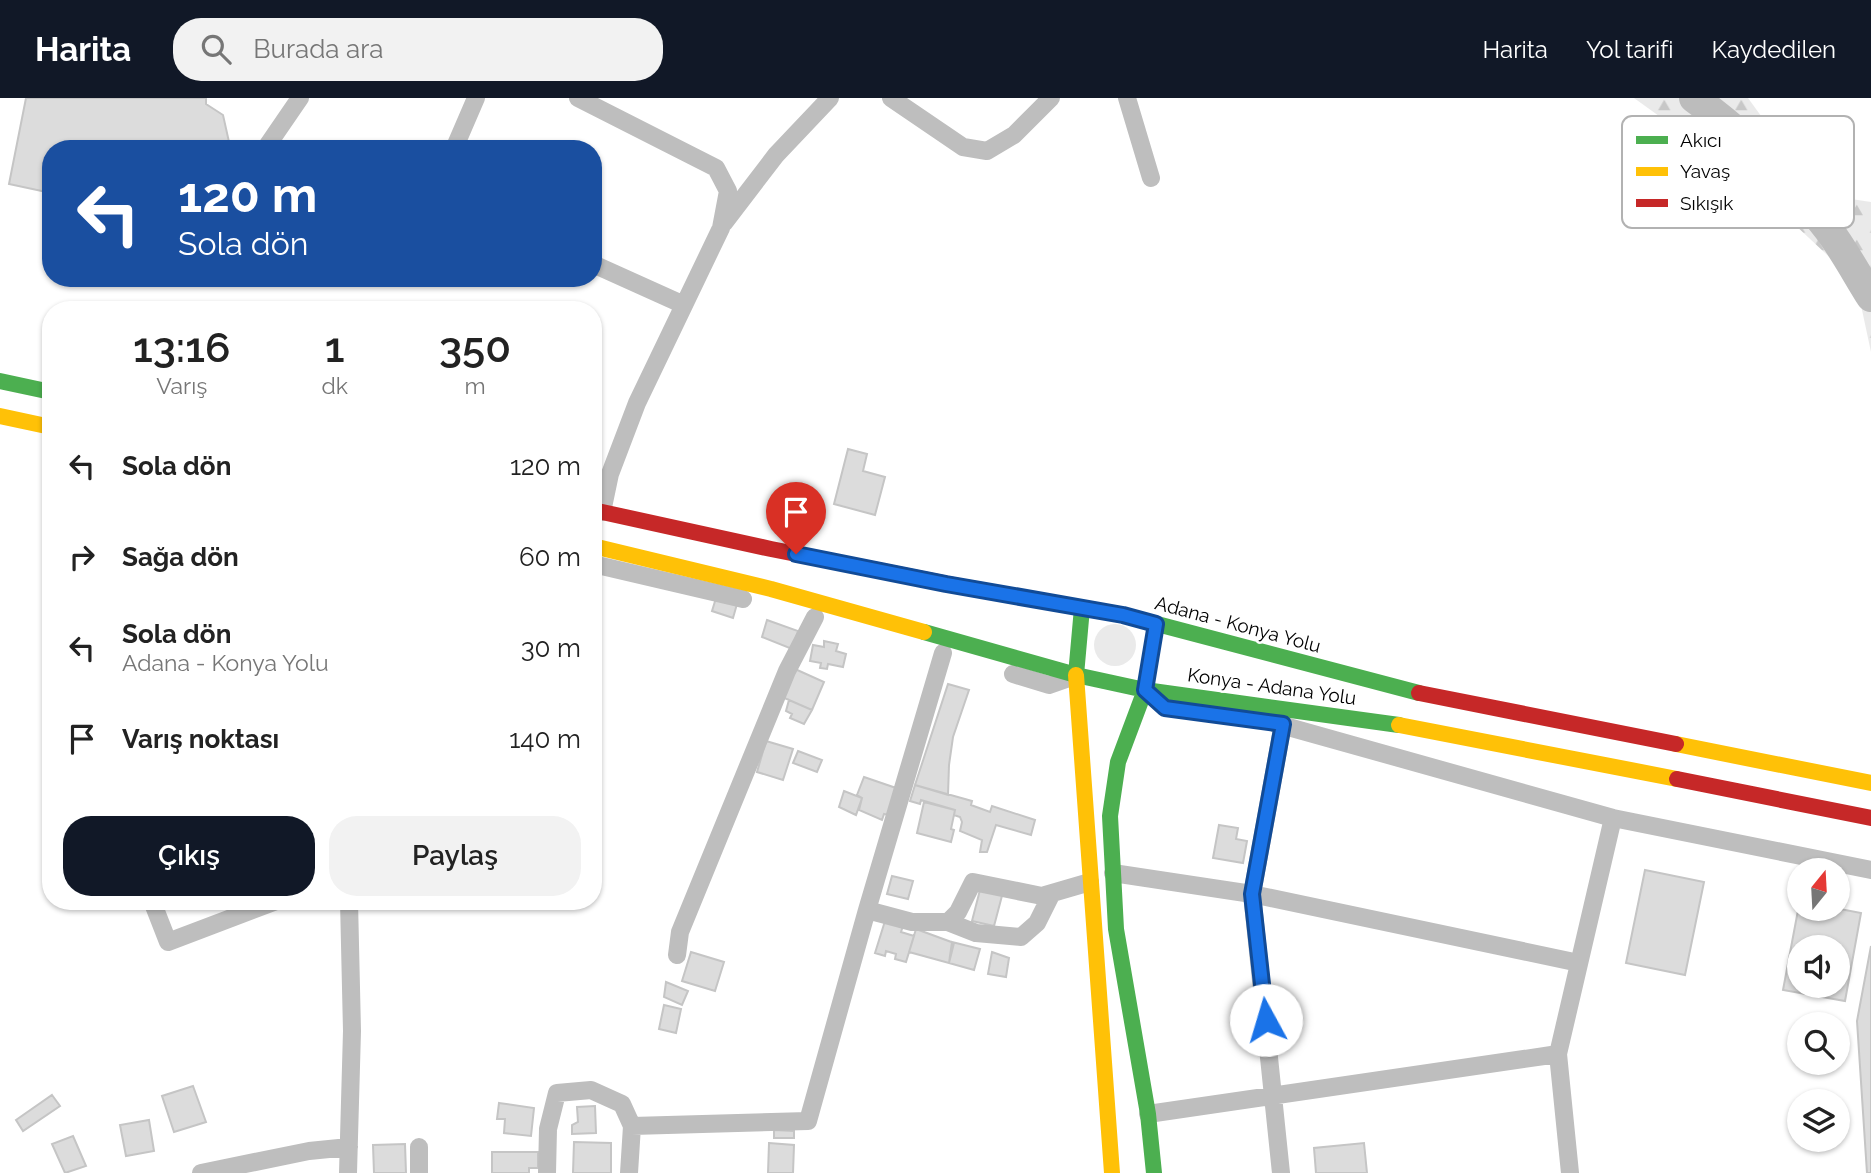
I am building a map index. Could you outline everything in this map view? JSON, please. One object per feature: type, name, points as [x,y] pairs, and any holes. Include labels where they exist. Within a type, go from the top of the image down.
[{"type":"main road","points":[[0,381],[42,390]]},
{"type":"main road","points":[[0,416],[42,425]]},
{"type":"main road","name":"Adana - Konya Yolu","points":[[602,512],[811,558],[1156,624],[1430,696],[1871,783]]},
{"type":"main road","name":"Konya - Adana Yolu","points":[[602,548],[771,589],[1076,675],[1145,690],[1415,727],[1871,818]]},
{"type":"main road","points":[[1082,608],[1076,675],[1112,1173]]},
{"type":"main road","points":[[1154,1173],[1147,1114],[1116,929],[1110,816],[1118,762],[1145,690],[1156,624]]},
{"type":"street","points":[[271,140],[300,98]]},
{"type":"street","points":[[458,140],[476,98]]},
{"type":"street","points":[[578,98],[716,168],[729,191],[721,228]]},
{"type":"street","points":[[602,499],[637,403],[721,228],[776,155],[830,98]]},
{"type":"street","points":[[891,98],[963,147],[987,152],[1014,135],[1051,98]]},
{"type":"street","points":[[1127,98],[1151,178]]},
{"type":"street","points":[[602,268],[684,305]]},
{"type":"street","points":[[602,566],[816,617],[1049,685],[1076,675]]},
{"type":"street","points":[[677,955],[680,932],[787,671],[816,617]]},
{"type":"street","points":[[632,1126],[808,1121],[943,653]]},
{"type":"street","points":[[1145,690],[1165,708],[1283,724],[1613,818],[1871,870]]},
{"type":"street","points":[[1281,1173],[1252,894],[1283,724]]},
{"type":"street","points":[[1570,1173],[1558,1054],[1613,818]]},
{"type":"street","points":[[1113,873],[1252,894],[1579,963]]},
{"type":"street","points":[[948,922],[958,912],[973,882],[1042,896],[1090,882]]},
{"type":"street","points":[[867,910],[912,922],[948,922],[976,933],[1021,937],[1037,923],[1052,893]]},
{"type":"street","points":[[155,910],[167,942],[252,910]]},
{"type":"street","points":[[348,1173],[352,1031],[349,910]]},
{"type":"street","points":[[1147,1114],[1558,1054]]},
{"type":"street","points":[[547,1173],[548,1129],[557,1093],[591,1090],[622,1104],[632,1126],[629,1173]]},
{"type":"street","points":[[201,1173],[309,1151],[349,1147]]},
{"type":"street","points":[[419,1147],[419,1173]]},
{"type":"green space","points":[[1634,98],[1748,98],[1761,116],[1659,116]]},
{"type":"green space","points":[[1854,199],[1871,202],[1871,352],[1856,282],[1798,228],[1854,228]]},
{"type":"green space","points":[[1115,624],[1130,630],[1136,645],[1130,660],[1115,666],[1100,660],[1094,645],[1100,630]]},
{"type":"building","points":[[26,98],[206,98],[206,104],[223,115],[229,140],[42,140],[42,191],[9,184]]},
{"type":"building","points":[[848,449],[867,454],[863,471],[885,477],[875,515],[834,504]]},
{"type":"building","points":[[716,598],[737,604],[733,618],[712,611]]},
{"type":"building","points":[[767,620],[798,631],[792,649],[762,637]]},
{"type":"building","points":[[824,641],[838,644],[836,651],[846,654],[843,667],[828,664],[827,669],[820,668],[821,663],[810,661],[813,645],[824,647]]},
{"type":"building","points":[[795,669],[824,682],[812,710],[782,697]]},
{"type":"building","points":[[948,684],[969,690],[953,737],[948,795],[915,785]]},
{"type":"building","points":[[789,700],[812,710],[804,724],[790,718],[792,714],[786,711]]},
{"type":"building","points":[[766,741],[793,749],[783,780],[757,772]]},
{"type":"building","points":[[798,751],[822,760],[817,772],[793,763]]},
{"type":"building","points":[[864,777],[896,788],[889,815],[884,814],[882,820],[859,810],[862,798],[857,795]]},
{"type":"building","points":[[915,785],[972,801],[971,805],[990,812],[992,806],[1035,820],[1031,835],[996,825],[987,852],[980,852],[982,840],[960,831],[962,822],[960,817],[954,815],[955,810],[921,800],[920,804],[910,801]]},
{"type":"building","points":[[844,791],[862,798],[856,815],[839,807]]},
{"type":"building","points":[[924,802],[955,810],[951,842],[917,833]]},
{"type":"building","points":[[1219,825],[1238,828],[1236,839],[1247,841],[1243,863],[1213,858]]},
{"type":"building","points":[[1645,870],[1704,882],[1685,975],[1626,963]]},
{"type":"building","points":[[892,876],[913,881],[908,899],[887,894]]},
{"type":"building","points":[[981,886],[1003,892],[994,926],[972,921]]},
{"type":"building","points":[[1850,911],[1861,913],[1850,974],[1850,935],[1793,935],[1796,921],[1850,921]]},
{"type":"building","points":[[885,921],[903,926],[901,932],[914,936],[906,962],[895,959],[896,954],[886,951],[885,956],[875,953]]},
{"type":"building","points":[[916,929],[954,943],[949,963],[909,952]]},
{"type":"building","points":[[952,942],[980,949],[974,970],[949,963]]},
{"type":"building","points":[[1871,946],[1871,1173],[1867,1173],[1857,1021]]},
{"type":"building","points":[[691,952],[724,962],[715,991],[682,981]]},
{"type":"building","points":[[992,952],[1009,958],[1006,977],[988,974]]},
{"type":"building","points":[[1787,969],[1787,991],[1783,990]]},
{"type":"building","points":[[666,982],[688,991],[682,1005],[664,997]]},
{"type":"building","points":[[664,1005],[681,1009],[676,1033],[659,1029]]},
{"type":"building","points":[[193,1086],[206,1122],[174,1132],[162,1096]]},
{"type":"building","points":[[52,1095],[60,1106],[23,1131],[16,1120]]},
{"type":"building","points":[[499,1103],[534,1108],[531,1136],[504,1133],[505,1119],[497,1119]]},
{"type":"building","points":[[595,1106],[596,1133],[572,1134],[572,1125],[578,1122],[577,1107]]},
{"type":"building","points":[[149,1120],[154,1151],[126,1156],[120,1125]]},
{"type":"building","points":[[774,1130],[794,1131],[794,1138],[774,1138]]},
{"type":"building","points":[[73,1136],[86,1166],[65,1173],[52,1144]]},
{"type":"building","points":[[574,1142],[611,1143],[611,1173],[573,1173]]},
{"type":"building","points":[[769,1143],[794,1145],[793,1173],[768,1173]]},
{"type":"building","points":[[1364,1143],[1367,1173],[1316,1173],[1314,1148]]},
{"type":"building","points":[[405,1144],[406,1173],[374,1173],[373,1145]]},
{"type":"building","points":[[492,1152],[538,1152],[538,1168],[529,1168],[529,1173],[492,1173]]},
{"type":"waterway","points":[[1694,98],[1717,116]]},
{"type":"waterway","points":[[1827,228],[1871,297]]},
{"type":"traffic: fast","points":[[0,381],[42,390]]},
{"type":"traffic: fast","points":[[964,587],[1123,615],[1419,693]]},
{"type":"traffic: fast","points":[[1076,675],[1082,608]]},
{"type":"traffic: fast","points":[[1145,690],[1156,624]]},
{"type":"traffic: fast","points":[[924,632],[1076,675],[1145,690],[1399,725]]},
{"type":"traffic: fast","points":[[1145,690],[1118,762],[1110,816],[1116,929],[1148,1114],[1154,1173]]},
{"type":"traffic: slow","points":[[0,416],[42,425]]},
{"type":"traffic: slow","points":[[602,548],[771,589],[924,632]]},
{"type":"traffic: slow","points":[[1076,675],[1112,1173]]},
{"type":"traffic: slow","points":[[1399,725],[1677,779]]},
{"type":"traffic: slow","points":[[1676,744],[1871,783]]},
{"type":"traffic: jam","points":[[602,512],[964,587]]},
{"type":"traffic: jam","points":[[1419,693],[1676,744]]},
{"type":"traffic: jam","points":[[1677,779],[1871,818]]},
{"type":"route","points":[[796,554],[1123,615],[1156,624],[1145,690],[1165,708],[1283,724],[1252,894],[1266,1020]]}]
